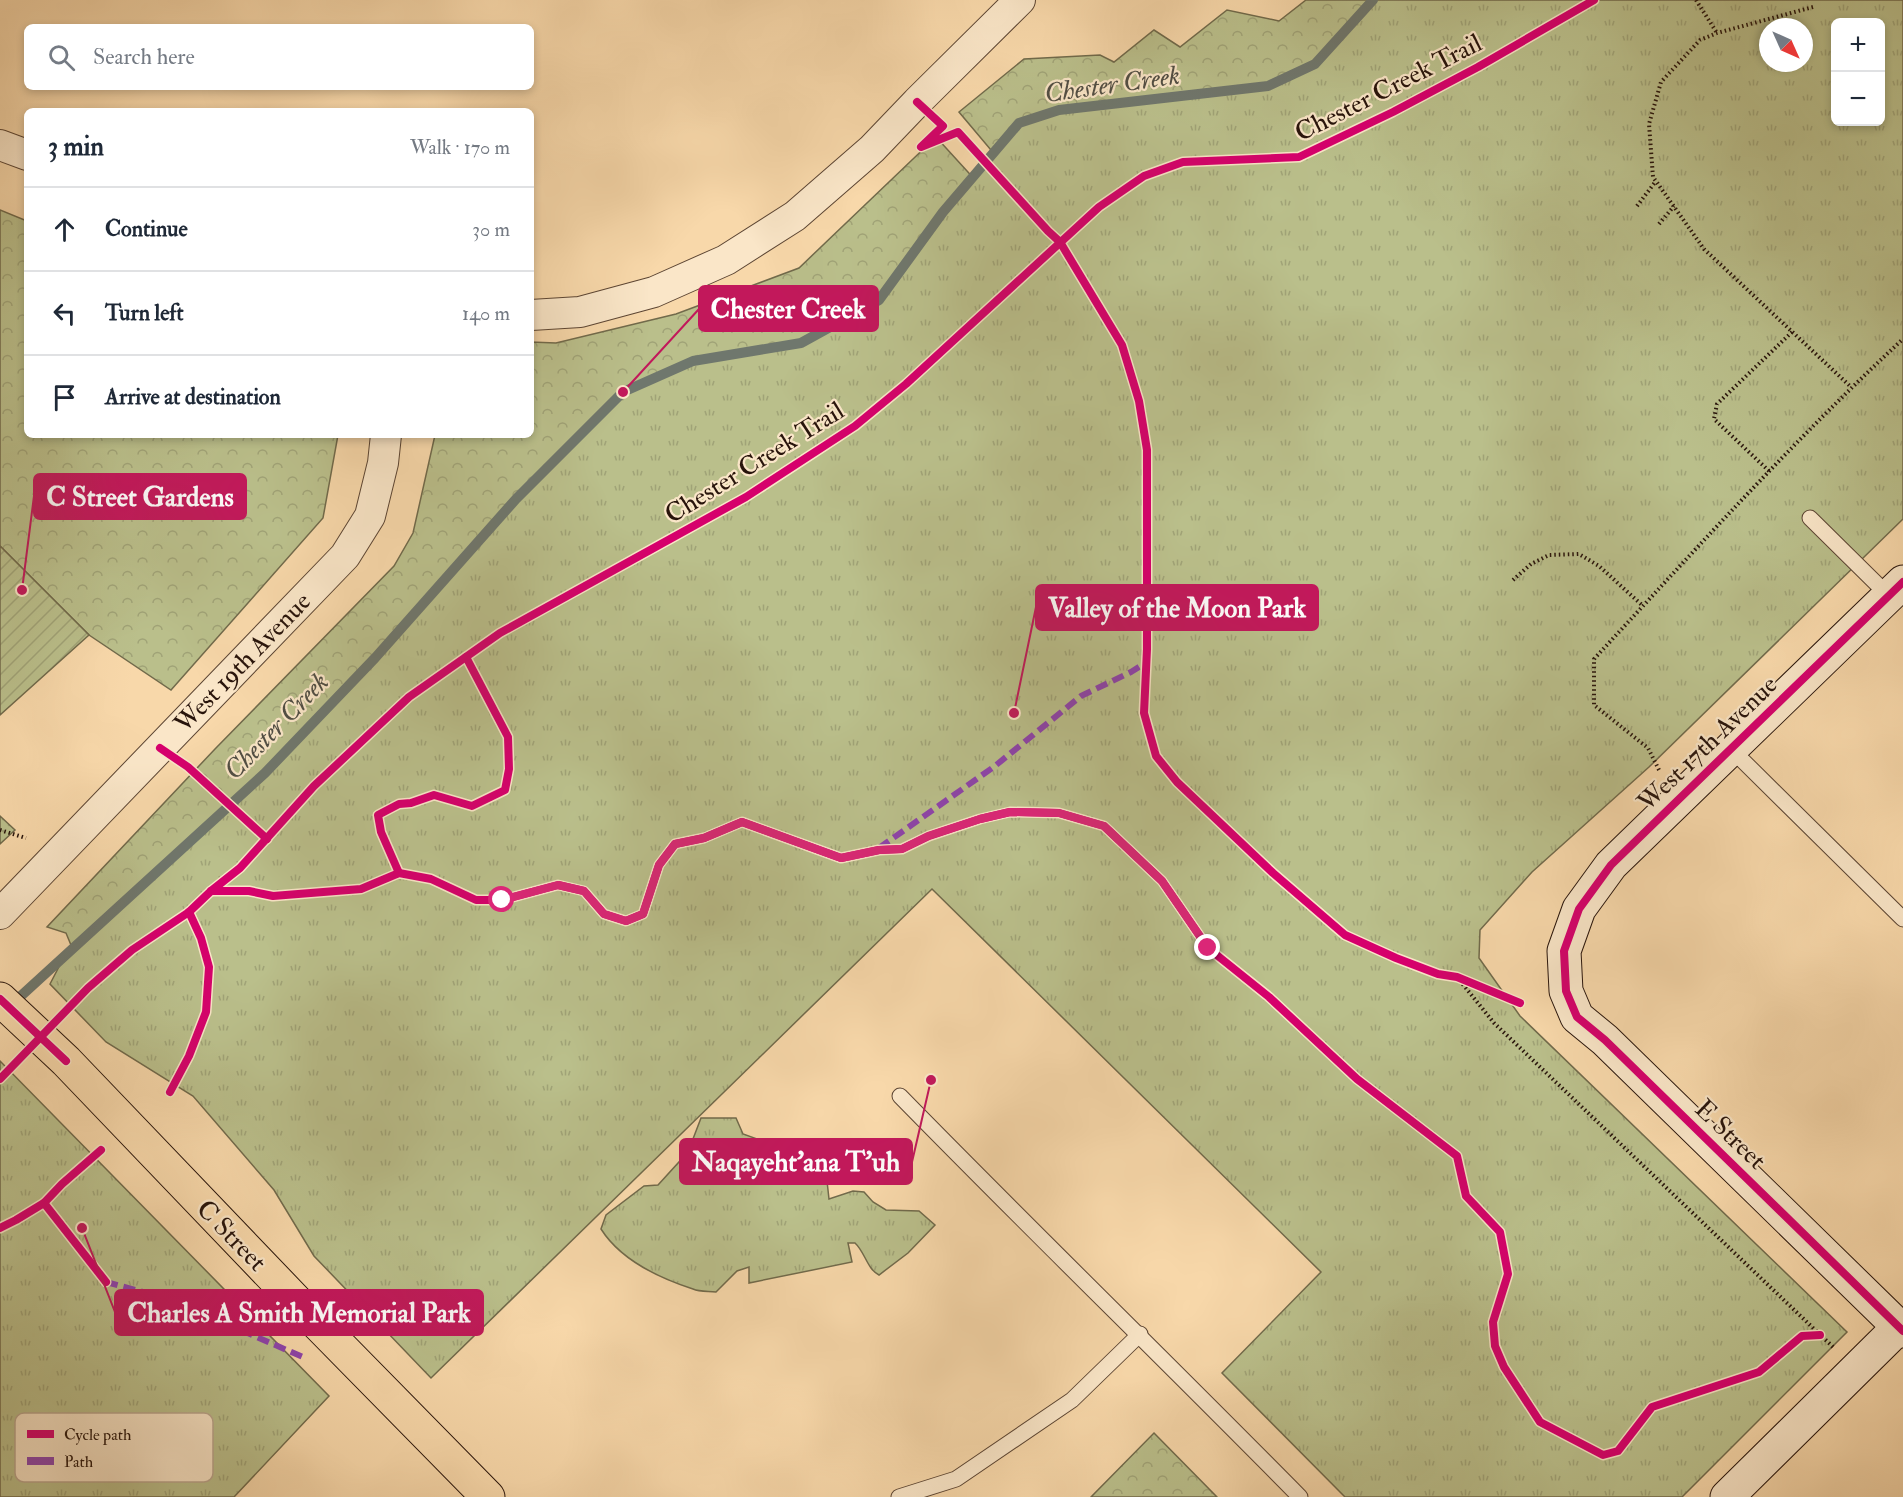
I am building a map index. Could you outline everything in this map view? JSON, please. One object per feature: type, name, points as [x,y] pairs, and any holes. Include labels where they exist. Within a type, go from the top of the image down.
[{"type":"main road","name":"West 17th Avenue","points":[[1564,951],[1579,909],[1611,865],[1896,589]]},
{"type":"main road","name":"E Street","points":[[1564,951],[1566,991],[1577,1017],[1605,1040],[1901,1329]]},
{"type":"main road","name":"C Street","points":[[0,999],[66,1061],[316,1322],[488,1497]]},
{"type":"main road","points":[[1727,1497],[1901,1329]]},
{"type":"street","points":[[534,315],[580,312],[654,292],[726,260],[795,216],[872,149],[1020,0]]},
{"type":"street","points":[[0,146],[24,154]]},
{"type":"street","name":"West 19th Avenue","points":[[0,915],[345,556],[370,516],[383,463],[386,438]]},
{"type":"lane","points":[[1810,518],[1896,589]]},
{"type":"lane","points":[[1731,749],[1903,919]]},
{"type":"lane","points":[[900,1096],[1008,1206],[1140,1334],[1300,1497]]},
{"type":"lane","points":[[899,1497],[956,1479],[1072,1400],[1140,1334]]},
{"type":"path","points":[[1696,0],[1717,33]]},
{"type":"path","points":[[1813,8],[1717,33],[1700,40],[1661,82],[1649,124],[1653,177],[1704,249],[1851,387]]},
{"type":"path","points":[[1637,206],[1656,181]]},
{"type":"path","points":[[1659,225],[1674,206]]},
{"type":"path","points":[[1769,471],[1714,419],[1717,404],[1792,332]]},
{"type":"path","points":[[1663,777],[1648,748],[1594,705],[1594,659],[1769,471],[1851,387],[1903,339]]},
{"type":"path","points":[[1513,580],[1532,564],[1549,555],[1579,554],[1599,567],[1644,606]]},
{"type":"path","points":[[0,830],[26,838]]},
{"type":"path","points":[[1448,976],[1457,977],[1478,986]]},
{"type":"path","points":[[1457,977],[1494,1023],[1815,1335],[1857,1369]]},
{"type":"green space","points":[[1306,0],[1568,0],[1054,225],[959,112],[1024,59],[1100,55],[1114,62],[1154,30],[1180,47],[1227,10],[1279,21]]},
{"type":"green space","points":[[1373,0],[1903,0],[1903,519],[1649,767],[1532,872],[1480,930],[1479,958],[1520,1016],[1847,1332],[1682,1497],[1345,1497],[1222,1373],[1321,1272],[932,889],[431,1378],[314,1256],[274,1190],[193,1096],[106,1042],[50,984],[63,959],[265,773],[375,658],[516,499],[623,392],[693,361],[801,343],[879,300],[943,212],[1019,123],[1059,110],[1268,86],[1315,64]]},
{"type":"green space","points":[[936,137],[1030,240],[83,974],[66,933],[47,927],[215,749],[394,566],[413,533],[434,438],[534,438],[534,342],[556,343],[676,314],[799,268]]},
{"type":"green space","points":[[0,210],[24,220],[24,438],[337,438],[323,518],[171,690],[89,635],[0,546]]},
{"type":"green space","points":[[0,546],[89,635],[0,715]]},
{"type":"green space","points":[[0,816],[15,830],[0,844]]},
{"type":"green space","points":[[0,1061],[329,1396],[234,1497],[0,1497]]},
{"type":"green space","points":[[701,1118],[736,1118],[743,1134],[825,1163],[829,1199],[853,1191],[864,1192],[873,1202],[886,1210],[919,1211],[935,1225],[908,1253],[879,1275],[872,1269],[855,1243],[848,1243],[852,1262],[749,1283],[749,1267],[737,1271],[716,1292],[696,1290],[667,1279],[629,1258],[609,1240],[601,1229],[606,1215],[644,1186],[658,1185],[688,1152]]},
{"type":"green space","points":[[1154,1433],[1217,1497],[1091,1497]]},
{"type":"waterway","name":"Chester Creek","points":[[11,1005],[265,773],[375,658],[516,499],[623,392],[693,361],[801,343],[879,300],[943,212],[1019,123],[1059,110],[1268,86],[1315,64],[1373,0]]},
{"type":"marked path","points":[[879,848],[995,766],[1081,696],[1147,662]]},
{"type":"marked path","points":[[106,1282],[172,1300],[305,1358]]},
{"type":"cycle path","name":"Chester Creek Trail","points":[[0,1079],[88,988],[132,950],[189,912],[240,868],[314,786],[409,697],[500,633],[746,497],[855,426],[906,384],[1099,207],[1144,176],[1183,162],[1299,157],[1393,112],[1478,67],[1594,0]]},
{"type":"cycle path","points":[[917,102],[943,126],[921,147],[958,132],[1060,242],[1122,345],[1139,401],[1147,450],[1147,649],[1144,713],[1156,756],[1177,782],[1273,873],[1345,935],[1396,958],[1438,974],[1457,977],[1520,1003]]},
{"type":"cycle path","points":[[1903,582],[1611,865],[1579,909],[1564,951],[1566,991],[1577,1017],[1605,1040],[1903,1331]]},
{"type":"cycle path","points":[[399,873],[381,832],[378,815],[399,804],[411,803],[434,795],[472,806],[505,790],[509,769],[508,737],[466,657]]},
{"type":"cycle path","points":[[160,748],[188,767],[267,839]]},
{"type":"cycle path","points":[[211,891],[249,891],[273,896],[361,889],[399,873],[431,879],[476,900],[502,900],[558,885],[584,891],[604,914],[626,921],[643,914],[659,865],[675,844],[704,838],[742,822],[841,858],[879,850],[902,849],[929,836],[980,819],[1010,812],[1059,813],[1104,826],[1162,881],[1208,948],[1269,997],[1357,1079],[1457,1156],[1466,1196],[1500,1232],[1508,1274],[1493,1322],[1495,1346],[1504,1367],[1540,1422],[1603,1455],[1618,1451],[1652,1407],[1759,1372],[1802,1336],[1820,1335]]},
{"type":"cycle path","points":[[170,1092],[189,1056],[206,1012],[209,967],[201,938],[189,912]]},
{"type":"cycle path","points":[[0,999],[66,1061]]},
{"type":"cycle path","points":[[0,1228],[44,1203],[101,1150]]},
{"type":"cycle path","points":[[44,1203],[106,1282]]},
{"type":"place","name":"Chester Creek","points":[[623,392]]},
{"type":"place","name":"C Street Gardens","points":[[22,590]]},
{"type":"place","name":"Valley of the Moon Park","points":[[1014,713]]},
{"type":"place","name":"Naqayeht'ana T'uh","points":[[931,1080]]},
{"type":"place","name":"Charles A Smith Memorial Park","points":[[82,1228]]},
{"type":"route","points":[[502,900],[558,885],[584,891],[604,914],[626,921],[643,914],[659,865],[675,844],[704,838],[742,822],[841,858],[879,850],[902,849],[928,836],[1010,812],[1059,813],[1104,826],[1162,881],[1208,948]]}]
